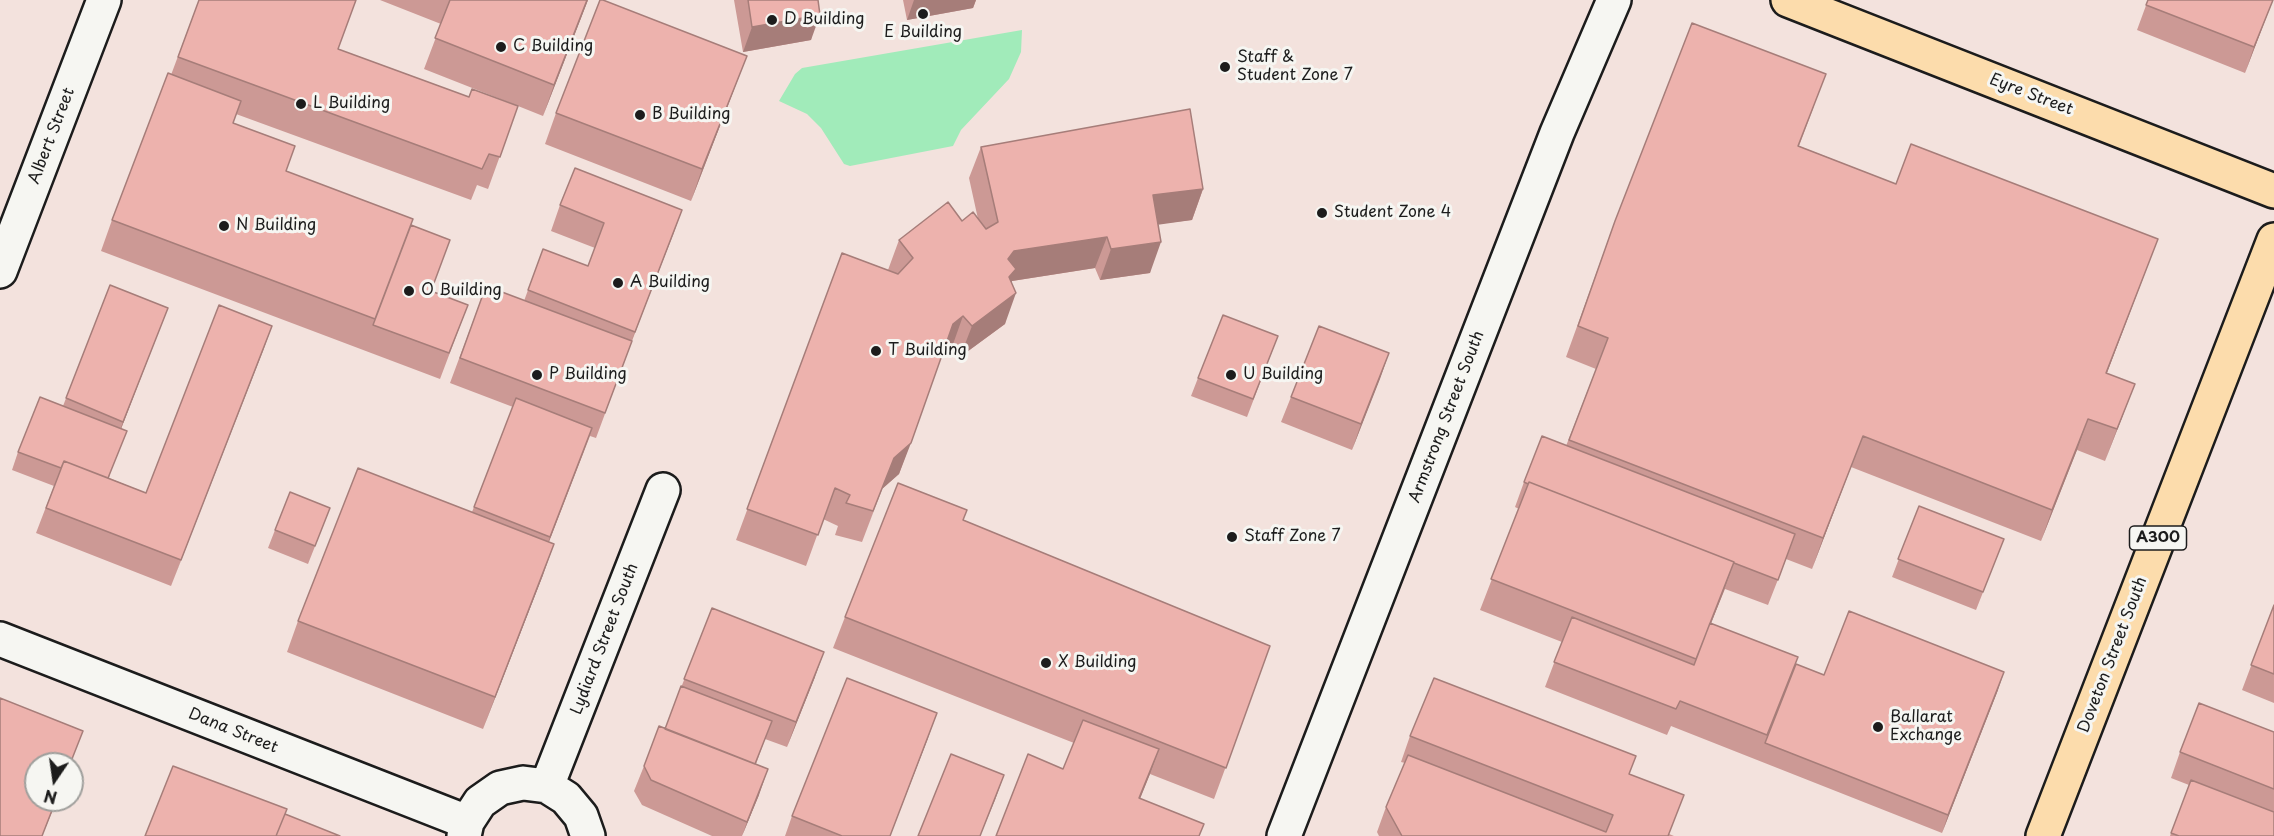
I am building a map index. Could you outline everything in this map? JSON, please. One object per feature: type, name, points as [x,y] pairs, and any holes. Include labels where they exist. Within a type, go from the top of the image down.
[{"type":"main road","name":"Eyre Street","points":[[1788,0],[2274,191]]},
{"type":"main road","name":"Doveton Street South","points":[[2043,836],[2274,240]]},
{"type":"street","name":"Albert Street","points":[[0,271],[104,0]]},
{"type":"street","name":"Armstrong Street South","points":[[1284,836],[1557,133],[1614,0]]},
{"type":"street","name":"Lydiard Street South","points":[[547,786],[663,490]]},
{"type":"street","name":"Dana Street","points":[[0,639],[465,829]]},
{"type":"street","points":[[465,829],[480,802],[500,788],[523,783],[547,786],[566,798],[581,816],[588,836]]},
{"type":"green space","points":[[1022,30],[1021,52],[1009,79],[961,130],[953,146],[850,166],[844,164],[821,128],[807,114],[779,101],[795,74],[802,68]]},
{"type":"building","name":"L Building","points":[[199,0],[356,0],[338,49],[469,97],[472,89],[518,106],[500,157],[489,154],[482,169],[178,57]]},
{"type":"building","name":"C Building","points":[[450,0],[587,0],[554,85],[435,38]]},
{"type":"building","name":"B Building","points":[[600,0],[747,56],[702,169],[556,113]]},
{"type":"building","points":[[748,0],[818,0],[820,15],[752,27]]},
{"type":"building","points":[[2148,0],[2273,0],[2254,47],[2146,5]]},
{"type":"building","points":[[1692,23],[1826,74],[1798,146],[1896,184],[1911,144],[2158,239],[2106,373],[2135,384],[2117,429],[2088,419],[2052,510],[1863,436],[1823,538],[1569,440],[1608,338],[1578,326],[1615,221]]},
{"type":"building","name":"N Building","points":[[168,73],[241,101],[233,123],[295,146],[286,171],[413,219],[375,319],[112,220]]},
{"type":"building","name":"T Building","points":[[1190,109],[1203,189],[1153,195],[1161,242],[1111,249],[1107,237],[1014,251],[1008,259],[1016,269],[1009,277],[1016,293],[972,326],[963,316],[953,324],[911,443],[894,458],[873,511],[846,503],[850,495],[835,488],[818,535],[747,509],[842,253],[898,274],[913,258],[899,240],[948,202],[962,221],[973,212],[986,229],[998,222],[981,147]]},
{"type":"building","name":"A Building","points":[[575,168],[682,210],[635,332],[528,290],[543,249],[588,266],[604,223],[560,205]]},
{"type":"building","name":"O Building","points":[[411,225],[450,240],[431,291],[468,305],[449,353],[373,325]]},
{"type":"building","points":[[110,285],[168,308],[123,422],[66,398]]},
{"type":"building","name":"P Building","points":[[486,286],[632,341],[605,413],[460,358]]},
{"type":"building","points":[[219,305],[272,326],[181,560],[46,508],[64,461],[146,493]]},
{"type":"building","name":"U Building","points":[[1223,315],[1278,336],[1253,399],[1198,378]]},
{"type":"building","points":[[1319,326],[1389,353],[1361,424],[1291,397]]},
{"type":"building","points":[[40,397],[127,431],[108,478],[64,461],[61,468],[18,452]]},
{"type":"building","points":[[516,398],[592,428],[550,537],[474,507]]},
{"type":"building","points":[[1542,436],[1795,534],[1778,580],[1524,482]]},
{"type":"building","points":[[358,468],[554,544],[495,697],[298,621]]},
{"type":"building","points":[[1529,482],[1734,562],[1696,659],[1491,579]]},
{"type":"building","name":"X Building","points":[[898,483],[967,510],[963,520],[1270,646],[1226,768],[845,617]]},
{"type":"building","points":[[290,492],[330,508],[315,546],[275,530]]},
{"type":"building","points":[[1919,506],[2004,539],[1983,592],[1898,559]]},
{"type":"building","points":[[2274,605],[2274,674],[2251,665]]},
{"type":"building","points":[[712,608],[824,652],[796,722],[684,679]]},
{"type":"building","name":"Ballarat Exchange","points":[[1849,611],[2004,672],[1948,815],[1765,743],[1796,664],[1824,675]]},
{"type":"building","points":[[1572,617],[1694,665],[1710,623],[1798,657],[1767,735],[1680,701],[1676,709],[1554,662]]},
{"type":"building","points":[[847,678],[937,713],[890,836],[842,836],[792,816]]},
{"type":"building","points":[[1434,678],[1636,756],[1629,774],[1684,795],[1668,836],[1402,836],[1386,807],[1408,755],[1606,832],[1613,815],[1410,736]]},
{"type":"building","points":[[681,686],[772,721],[755,764],[665,729]]},
{"type":"building","points":[[0,698],[83,731],[75,752],[24,752],[24,812],[51,812],[42,836],[0,836]]},
{"type":"building","points":[[2199,703],[2274,732],[2274,789],[2180,752]]},
{"type":"building","points":[[1083,720],[1159,749],[1139,798],[1204,824],[1199,836],[996,836],[1028,754],[1063,769]]},
{"type":"building","points":[[659,726],[768,769],[747,822],[651,780],[644,766]]},
{"type":"building","points":[[951,754],[1004,775],[980,836],[918,836]]},
{"type":"building","points":[[173,766],[287,809],[276,836],[145,836]]},
{"type":"building","points":[[2191,780],[2274,812],[2274,836],[2179,836],[2171,833]]},
{"type":"building","points":[[285,814],[340,836],[276,836]]},
{"type":"place","name":"E Building","points":[[923,14]]},
{"type":"place","name":"D Building","points":[[772,20]]},
{"type":"place","name":"C Building","points":[[501,47]]},
{"type":"place","name":"Staff & Student Zone 7","points":[[1225,67]]},
{"type":"place","name":"L Building","points":[[301,104]]},
{"type":"place","name":"B Building","points":[[640,115]]},
{"type":"place","name":"Student Zone 4","points":[[1322,213]]},
{"type":"place","name":"N Building","points":[[224,226]]},
{"type":"place","name":"A Building","points":[[618,283]]},
{"type":"place","name":"O Building","points":[[409,291]]},
{"type":"place","name":"T Building","points":[[876,351]]},
{"type":"place","name":"P Building","points":[[537,375]]},
{"type":"place","name":"U Building","points":[[1231,375]]},
{"type":"place","name":"Staff Zone 7","points":[[1232,537]]},
{"type":"place","name":"X Building","points":[[1046,663]]},
{"type":"place","name":"Ballarat Exchange","points":[[1878,727]]}]
